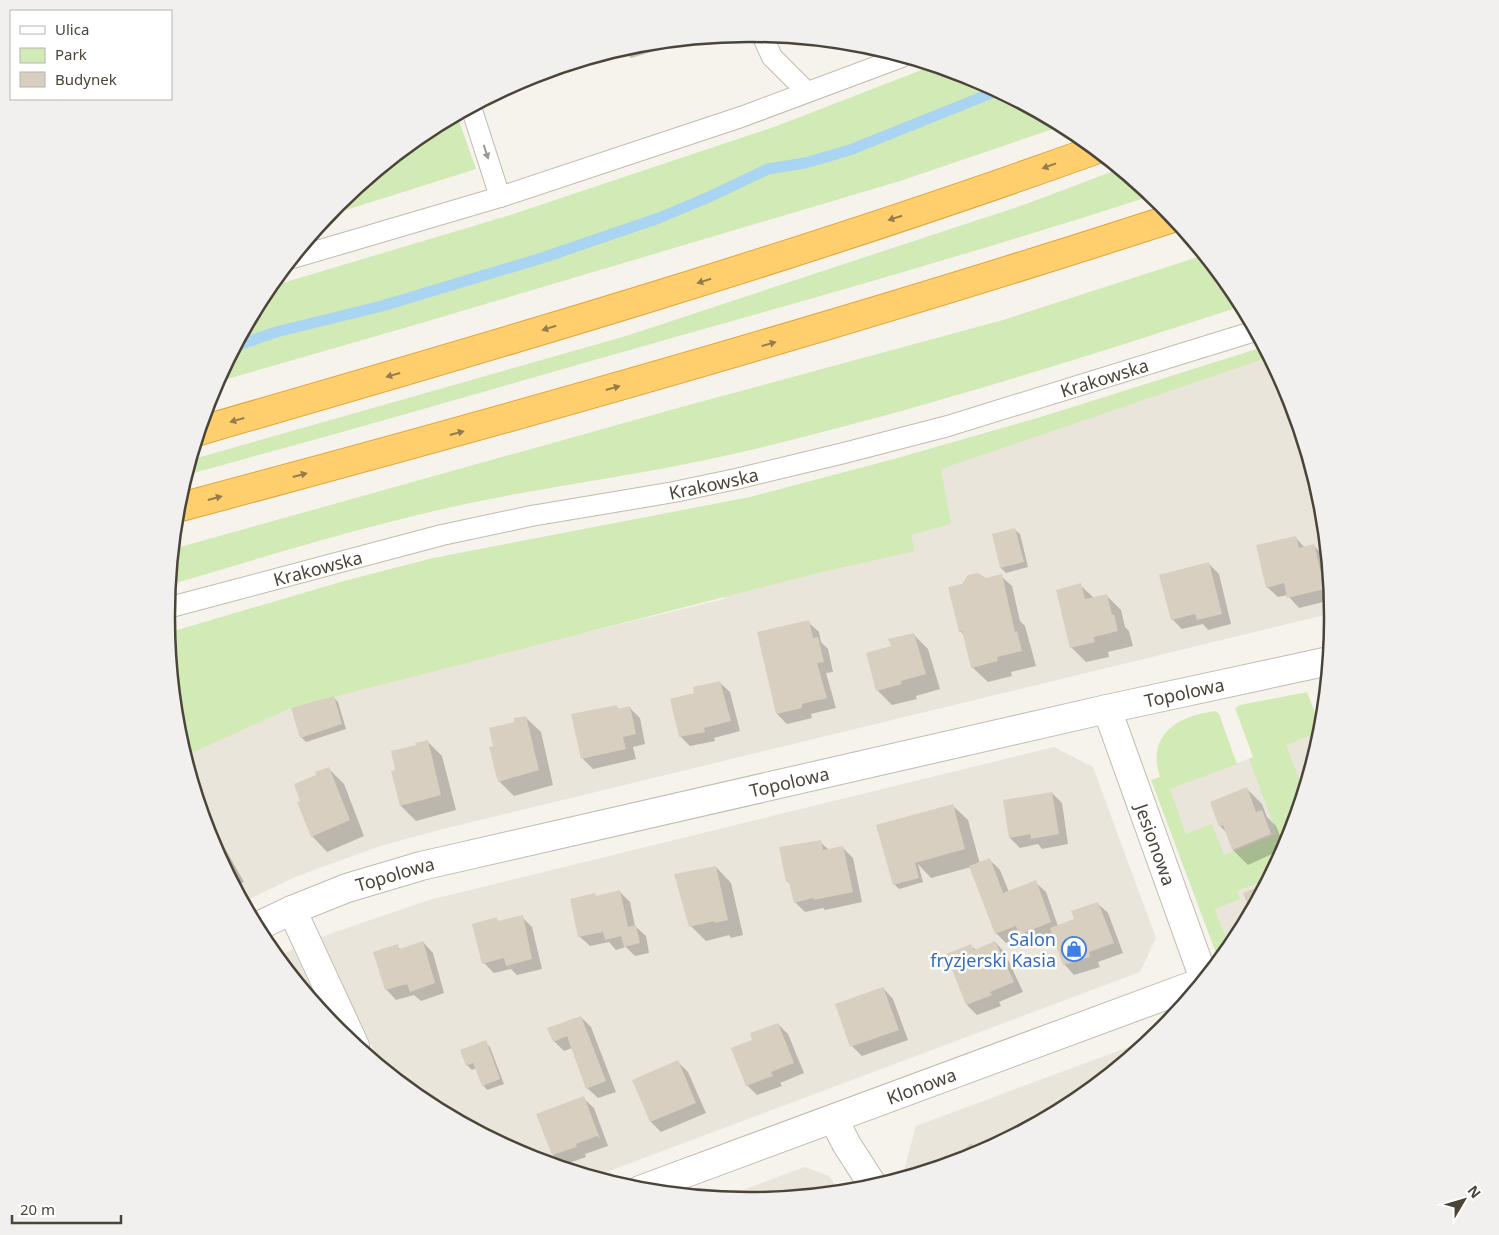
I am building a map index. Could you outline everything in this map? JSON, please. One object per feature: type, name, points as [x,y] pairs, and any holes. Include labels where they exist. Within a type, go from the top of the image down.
[{"type":"highway","points":[[206,429],[450,359],[750,266],[1014,179],[1088,152]]},
{"type":"highway","points":[[186,505],[466,431],[791,338],[1165,221]]},
{"type":"street","name":"Topolowa","points":[[263,924],[347,888],[421,866],[1107,709],[1322,662]]},
{"type":"street","name":"Jesionowa","points":[[1107,709],[1201,974]]},
{"type":"street","points":[[292,910],[346,1027]]},
{"type":"street","name":"Klonowa","points":[[655,1184],[834,1120],[1192,985]]},
{"type":"street","points":[[834,1120],[851,1152],[869,1179]]},
{"type":"lane","points":[[765,43],[772,58],[807,92]]},
{"type":"lane","points":[[303,255],[500,196],[741,118],[892,61]]},
{"type":"lane","points":[[473,114],[500,196]]},
{"type":"lane","name":"Krakowska","points":[[175,606],[442,536],[531,516],[674,492],[736,479],[853,450],[957,423],[1249,333]]},
{"type":"shaded area","points":[[1260,353],[1281,397],[1305,469],[1320,542],[1324,615],[439,830],[380,846],[295,877],[249,899],[218,838],[205,802],[191,753],[291,708],[531,646],[724,599],[702,526]]},
{"type":"shaded area","points":[[1312,735],[1305,766],[1281,838],[1265,872],[1227,939],[1169,789]]},
{"type":"shaded area","points":[[1054,747],[1093,767],[1156,938],[1140,972],[603,1173],[529,1149],[495,1133],[430,1096],[376,1055],[321,937],[429,900]]},
{"type":"shaded area","points":[[293,949],[314,993],[293,968],[283,954]]},
{"type":"shaded area","points":[[1134,1045],[1100,1074],[1069,1096],[1037,1115],[970,1149],[905,1171],[916,1126]]},
{"type":"shaded area","points":[[805,1167],[829,1176],[836,1186],[787,1191],[738,1192]]},
{"type":"green space","points":[[923,70],[970,86],[1004,102],[1053,129],[900,181],[226,379],[252,330],[281,283],[507,216],[774,127]]},
{"type":"green space","points":[[459,122],[476,169],[343,211],[399,161]]},
{"type":"green space","points":[[1113,171],[1143,198],[852,287],[193,473],[197,458],[626,336],[1026,204]]},
{"type":"green space","points":[[1198,257],[1234,309],[989,386],[861,422],[697,462],[515,494],[443,509],[340,535],[176,583],[179,547],[674,409],[1003,320]]},
{"type":"green space","points":[[1257,349],[1263,359],[941,469],[951,524],[911,535],[915,551],[822,572],[291,708],[191,753],[179,693],[175,631],[344,581],[433,558],[750,497],[894,459],[1044,416]]},
{"type":"green space","points":[[1307,692],[1316,715],[1312,735],[1286,745],[1300,782],[1281,838],[1265,872],[1259,882],[1237,891],[1240,899],[1215,909],[1227,939],[1216,954],[1151,780],[1160,777],[1157,750],[1161,739],[1168,730],[1188,718],[1215,711],[1219,714],[1237,764],[1170,789],[1186,834],[1212,824],[1224,855],[1277,834],[1249,759],[1253,757],[1235,708],[1240,705]]},
{"type":"building","points":[[1015,528],[1024,562],[1000,568],[992,534]]},
{"type":"building","points":[[1296,536],[1299,548],[1314,544],[1323,589],[1287,598],[1284,583],[1266,588],[1256,545]]},
{"type":"building","points":[[1209,562],[1222,614],[1197,620],[1195,614],[1171,620],[1159,575]]},
{"type":"building","points":[[978,573],[986,578],[1002,574],[1015,632],[1017,631],[1022,651],[997,657],[998,661],[971,668],[962,631],[959,632],[948,587],[962,584],[968,575]]},
{"type":"building","points":[[1081,583],[1085,599],[1107,594],[1118,631],[1094,637],[1095,642],[1070,648],[1056,590]]},
{"type":"building","points":[[809,620],[813,638],[818,637],[824,662],[817,663],[827,698],[802,704],[802,708],[776,714],[757,632]]},
{"type":"building","points":[[914,633],[926,674],[901,681],[902,684],[876,691],[866,653],[891,646],[888,639]]},
{"type":"building","points":[[720,681],[731,721],[704,728],[705,732],[679,737],[670,699],[694,693],[693,687]]},
{"type":"building","points":[[334,696],[342,724],[300,738],[291,708]]},
{"type":"building","points":[[617,705],[618,709],[630,706],[636,734],[623,737],[626,749],[581,759],[571,714]]},
{"type":"building","points":[[526,716],[539,770],[498,782],[489,747],[493,746],[489,728],[514,722],[514,718]]},
{"type":"building","points":[[428,740],[441,795],[400,806],[391,771],[395,770],[391,751]]},
{"type":"building","points":[[329,767],[350,820],[311,837],[297,802],[300,801],[294,784],[316,775],[315,772]]},
{"type":"building","points":[[1247,787],[1256,812],[1262,810],[1271,834],[1232,850],[1223,825],[1219,827],[1210,802]]},
{"type":"building","points":[[1052,792],[1059,834],[1031,839],[1030,834],[1009,838],[1003,800]]},
{"type":"building","points":[[953,804],[965,849],[915,863],[919,878],[893,885],[876,825]]},
{"type":"building","points":[[821,840],[823,850],[843,846],[853,892],[794,903],[789,882],[786,882],[779,847]]},
{"type":"building","points":[[990,858],[1003,893],[1036,880],[1051,922],[1019,935],[1016,926],[995,934],[969,866]]},
{"type":"building","points":[[716,866],[728,920],[689,927],[674,874]]},
{"type":"building","points":[[1256,888],[1248,904],[1243,893]]},
{"type":"building","points":[[620,890],[628,927],[636,925],[640,943],[624,947],[621,936],[605,940],[603,932],[578,937],[570,899],[595,893],[596,896]]},
{"type":"building","points":[[1098,902],[1114,943],[1089,952],[1090,957],[1063,965],[1050,928],[1074,919],[1071,911]]},
{"type":"building","points":[[523,915],[532,959],[506,966],[504,958],[482,964],[472,924],[497,917],[498,921]]},
{"type":"building","points":[[423,941],[435,983],[410,992],[407,984],[385,990],[373,952],[398,944],[399,949]]},
{"type":"building","points":[[995,941],[1014,982],[990,992],[992,995],[966,1005],[946,954],[971,944],[974,950]]},
{"type":"building","points":[[883,987],[899,1030],[850,1047],[835,1004]]},
{"type":"building","points":[[581,1016],[606,1081],[586,1089],[567,1036],[553,1042],[547,1028]]},
{"type":"building","points":[[778,1023],[794,1063],[771,1072],[773,1076],[746,1086],[731,1048],[752,1040],[750,1033]]},
{"type":"building","points":[[486,1040],[500,1079],[482,1086],[473,1063],[466,1066],[460,1050]]},
{"type":"building","points":[[678,1060],[696,1103],[650,1122],[632,1080]]},
{"type":"building","points":[[584,1096],[600,1139],[597,1136],[576,1144],[577,1147],[552,1155],[536,1114]]},
{"type":"building","points":[[971,1143],[974,1147],[970,1149],[960,1153]]},
{"type":"waterway","points":[[245,343],[276,332],[382,306],[542,258],[659,218],[768,169],[805,163],[850,150],[988,95]]},
{"type":"place","name":"Salon fryzjerski Kasia","points":[[1074,949]]}]
